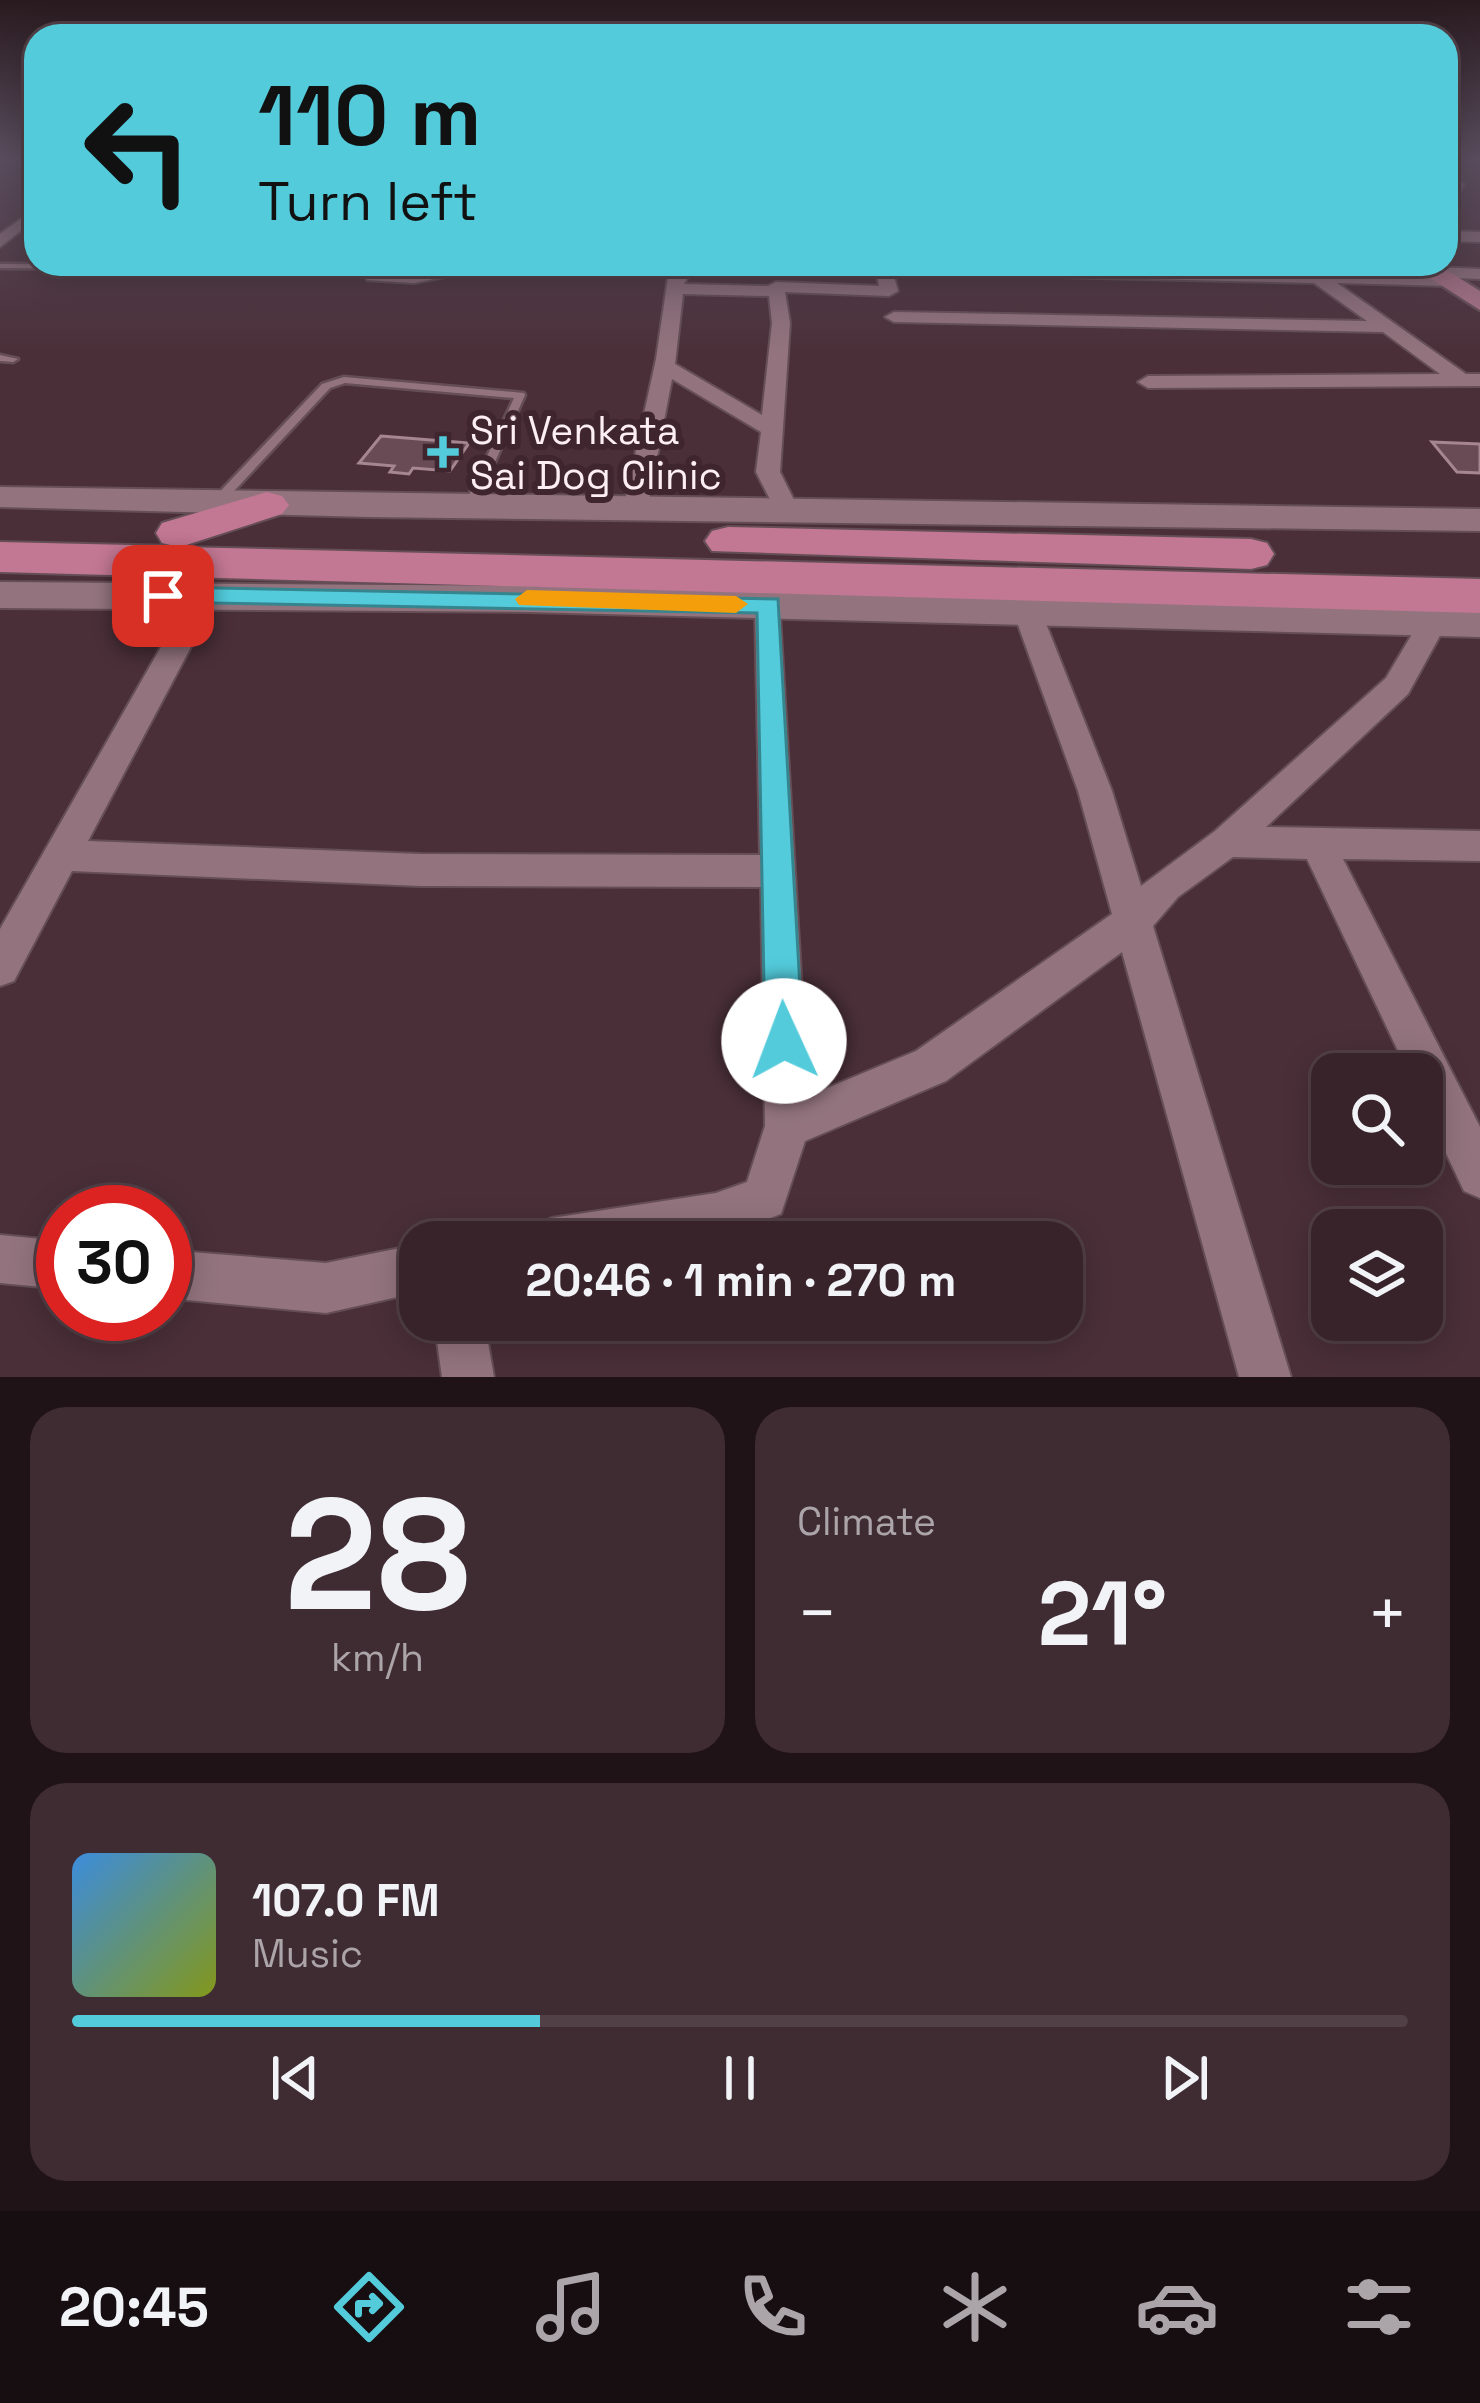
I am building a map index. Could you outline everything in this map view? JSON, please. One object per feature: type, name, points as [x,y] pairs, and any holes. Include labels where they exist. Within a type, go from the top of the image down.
[{"type":"highway","points":[[178,533],[268,505]]},
{"type":"highway","points":[[0,531],[930,544],[1480,562]]},
{"type":"highway","points":[[0,557],[1480,596]]},
{"type":"main road","points":[[1440,276],[1480,302]]},
{"type":"street","points":[[373,276],[392,280],[420,276]]},
{"type":"street","points":[[635,510],[665,365],[677,276]]},
{"type":"street","points":[[886,276],[895,326],[1161,297],[1177,276]]},
{"type":"street","points":[[1104,276],[1161,297],[1387,327]]},
{"type":"street","points":[[1211,276],[1248,316]]},
{"type":"street","points":[[1264,276],[1357,276]]},
{"type":"street","points":[[1316,276],[1470,380]]},
{"type":"street","points":[[674,289],[889,290]]},
{"type":"street","points":[[776,291],[781,323],[768,472],[788,512]]},
{"type":"street","points":[[665,365],[774,431]]},
{"type":"street","points":[[1148,382],[1470,380]]},
{"type":"street","points":[[0,497],[268,505],[1480,520]]},
{"type":"street","points":[[0,595],[769,605],[1480,622]]},
{"type":"street","points":[[0,967],[203,596]]},
{"type":"street","points":[[690,1221],[716,1217],[766,1198],[787,1126],[769,605]]},
{"type":"street","points":[[1027,611],[1095,791],[1265,1377]]},
{"type":"street","points":[[787,1126],[932,1066],[1134,921],[1165,885],[1227,842],[1396,686],[1433,621]]},
{"type":"street","points":[[1227,842],[1480,846]]},
{"type":"street","points":[[1318,843],[1480,1175]]},
{"type":"street","points":[[62,855],[283,870],[475,875],[778,872]]},
{"type":"street","points":[[0,1259],[36,1262]]},
{"type":"street","points":[[192,1276],[326,1288],[399,1272]]},
{"type":"street","points":[[462,1341],[468,1377]]},
{"type":"lane","points":[[216,503],[326,386],[344,380],[520,395],[470,508]]},
{"type":"building","points":[[381,436],[469,443],[450,471],[413,468],[409,474],[390,472],[394,466],[359,463]]},
{"type":"building","points":[[1432,442],[1480,444],[1480,473],[1457,472]]},
{"type":"slow traffic","points":[[527,599],[736,604]]},
{"type":"place","name":"Sri Venkata Sai Dog Clinic","points":[[443,452]]},
{"type":"route","points":[[163,596],[769,605],[784,1041]]}]
